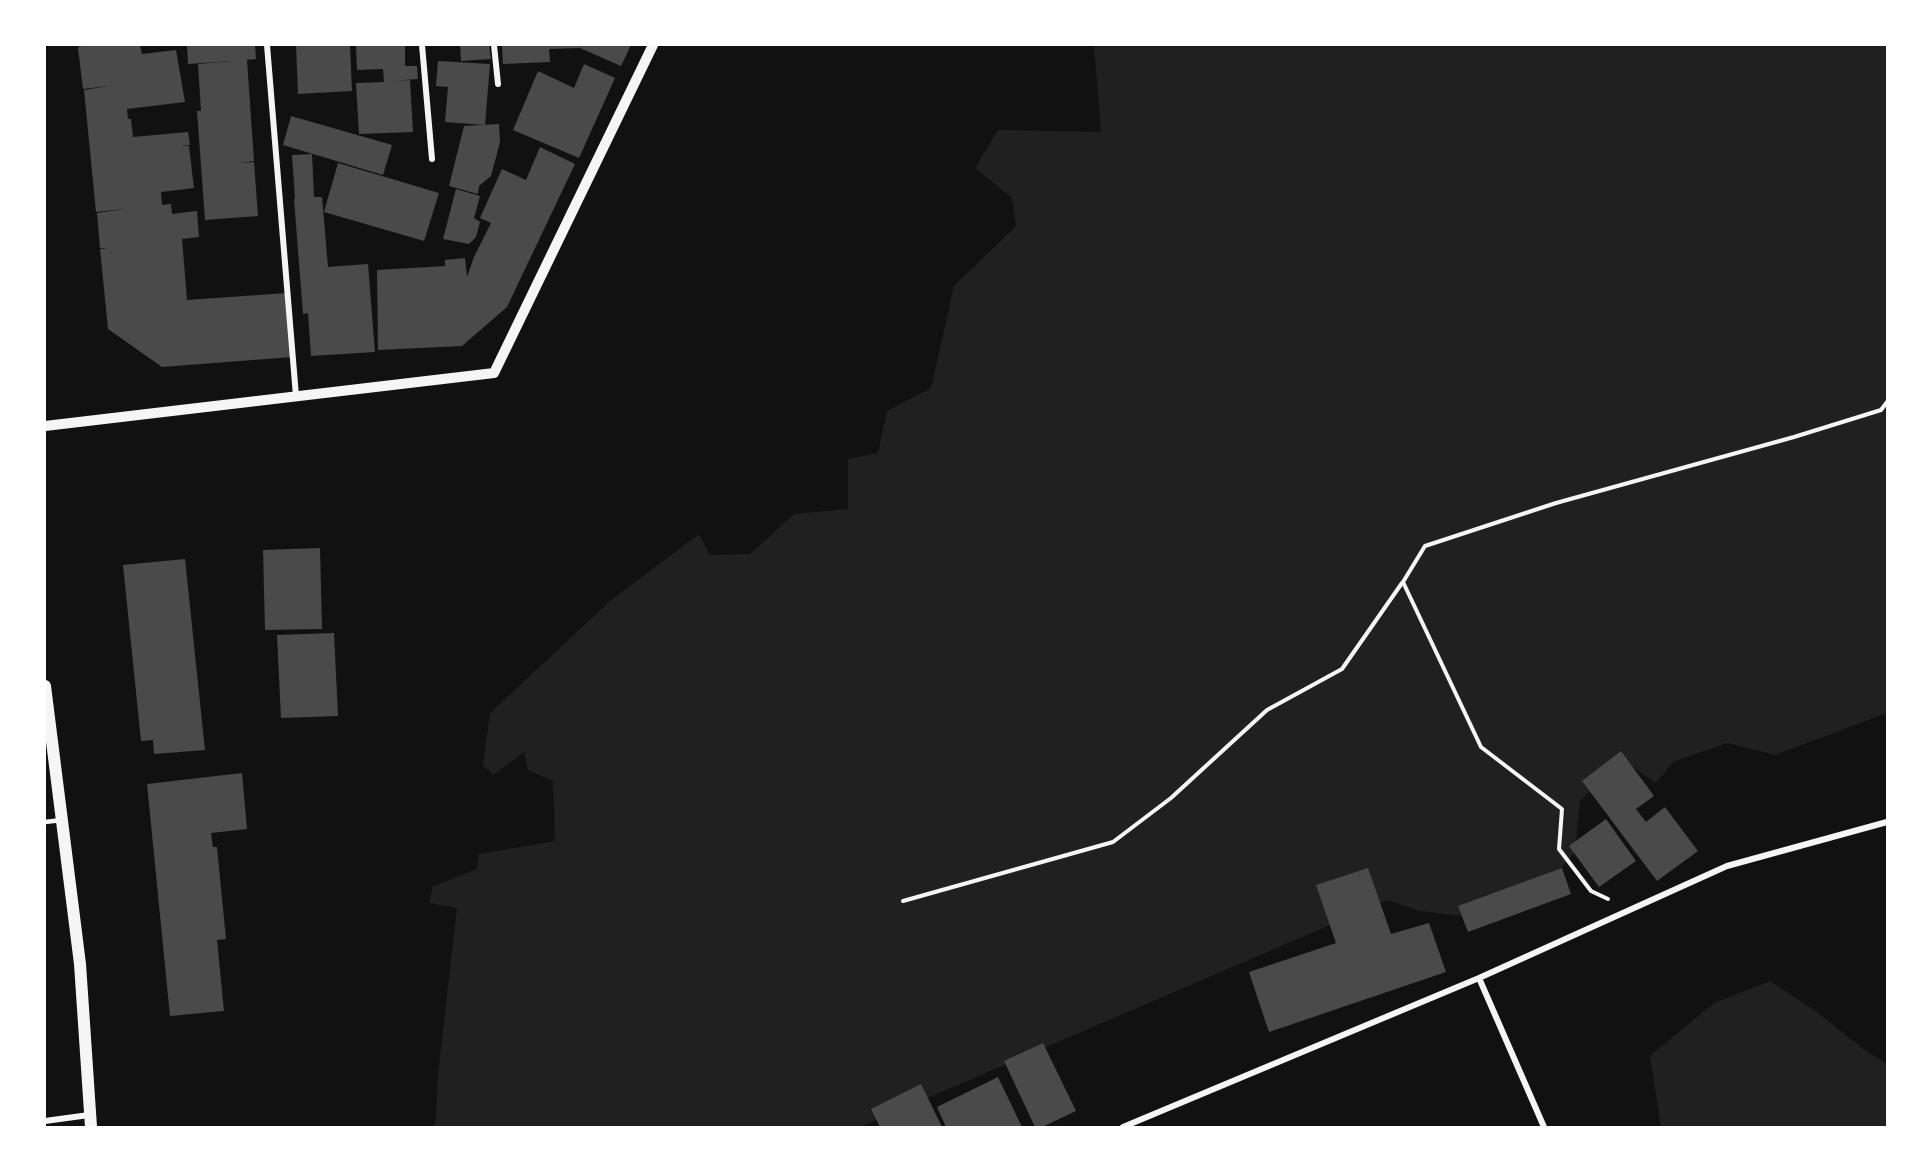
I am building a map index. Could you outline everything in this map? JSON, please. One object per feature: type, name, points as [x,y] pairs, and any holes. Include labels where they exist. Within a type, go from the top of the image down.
[{"type":"main road","points":[[45,686],[80,964],[90,1121]]},
{"type":"street","points":[[267,45],[296,396]]},
{"type":"street","points":[[422,45],[432,159]]},
{"type":"street","points":[[495,45],[498,84]]},
{"type":"street","points":[[45,426],[494,373],[653,45]]},
{"type":"street","points":[[1123,1127],[1479,978],[1727,866],[1887,822]]},
{"type":"street","points":[[1479,978],[1544,1127]]},
{"type":"street","points":[[45,1120],[90,1121]]},
{"type":"lane","points":[[45,822],[62,820]]},
{"type":"path","points":[[903,901],[1113,842],[1171,798],[1267,710],[1342,669],[1403,582],[1425,546],[1556,503],[1881,410],[1887,402]]},
{"type":"path","points":[[1403,582],[1481,747],[1562,809],[1559,849],[1591,891],[1630,910]]},
{"type":"shaded area","points":[[1094,45],[1887,45],[1887,713],[1775,755],[1727,743],[1673,762],[1656,783],[1623,760],[1580,801],[1575,852],[1545,887],[1462,916],[1420,911],[1388,900],[860,1127],[435,1127],[438,1075],[457,908],[430,903],[432,887],[477,869],[479,854],[555,841],[553,781],[528,770],[524,752],[493,775],[483,765],[490,713],[610,601],[699,534],[710,555],[750,554],[794,514],[848,509],[848,459],[878,453],[887,411],[931,388],[954,286],[1016,226],[1012,198],[975,168],[998,130],[1101,132]]},
{"type":"shaded area","points":[[1770,981],[1887,1064],[1887,1127],[1661,1127],[1650,1056],[1714,1003]]},
{"type":"building","points":[[78,45],[140,45],[142,54],[176,50],[185,102],[127,109],[128,119],[131,119],[133,137],[188,132],[190,145],[181,146],[189,146],[194,188],[161,192],[162,205],[171,204],[172,214],[197,211],[199,237],[182,239],[187,300],[287,293],[292,357],[162,367],[108,329],[100,249],[108,248],[100,248],[97,213],[125,209],[96,212],[84,90],[108,86],[83,89]]},
{"type":"building","points":[[187,45],[255,45],[256,59],[247,60],[254,161],[239,163],[254,162],[258,216],[205,220],[197,111],[201,111],[198,64],[232,61],[188,64]]},
{"type":"building","points":[[296,45],[350,45],[352,91],[298,94]]},
{"type":"building","points":[[356,45],[405,45],[405,66],[417,66],[418,79],[391,81],[410,80],[413,132],[359,134],[356,83],[384,82],[383,69],[357,70]]},
{"type":"building","points":[[460,45],[489,45],[491,59],[461,61]]},
{"type":"building","points":[[502,45],[580,45],[580,48],[549,49],[550,62],[503,64]]},
{"type":"building","points":[[581,45],[631,45],[621,66],[580,48]]},
{"type":"building","points":[[438,61],[490,64],[485,125],[445,122],[448,87],[436,86]]},
{"type":"building","points":[[584,64],[615,78],[579,158],[513,130],[538,71],[574,88]]},
{"type":"building","points":[[291,116],[392,145],[383,175],[283,145]]},
{"type":"building","points":[[499,124],[500,142],[491,176],[479,186],[478,194],[449,186],[464,126]]},
{"type":"building","points":[[540,147],[575,164],[507,307],[462,346],[378,350],[377,270],[445,266],[445,260],[465,258],[467,277],[491,223],[480,218],[502,169],[526,180]]},
{"type":"building","points":[[312,154],[314,197],[322,197],[328,267],[368,264],[375,352],[311,356],[308,313],[303,314],[292,155]]},
{"type":"building","points":[[338,163],[439,193],[424,241],[324,212]]},
{"type":"building","points":[[456,189],[480,196],[474,218],[480,222],[476,237],[469,244],[443,239]]},
{"type":"building","points":[[320,548],[322,629],[265,630],[263,550]]},
{"type":"building","points":[[185,559],[205,750],[154,754],[153,740],[141,741],[123,565]]},
{"type":"building","points":[[334,633],[338,716],[281,718],[277,635]]},
{"type":"building","points":[[1621,751],[1654,796],[1636,809],[1646,822],[1665,807],[1698,851],[1657,881],[1582,781]]},
{"type":"building","points":[[242,773],[247,829],[211,833],[213,847],[217,847],[226,939],[217,940],[224,1011],[170,1016],[147,784]]},
{"type":"building","points":[[1606,819],[1636,861],[1599,887],[1569,846]]},
{"type":"building","points":[[1368,868],[1391,934],[1429,923],[1446,972],[1269,1032],[1249,972],[1336,943],[1316,885]]},
{"type":"building","points":[[1562,868],[1571,894],[1468,932],[1458,906]]},
{"type":"building","points":[[1043,1043],[1076,1111],[1042,1127],[1035,1127],[1004,1061]]},
{"type":"building","points":[[998,1077],[1022,1127],[946,1127],[937,1107]]},
{"type":"building","points":[[921,1084],[942,1127],[880,1127],[871,1109]]}]
